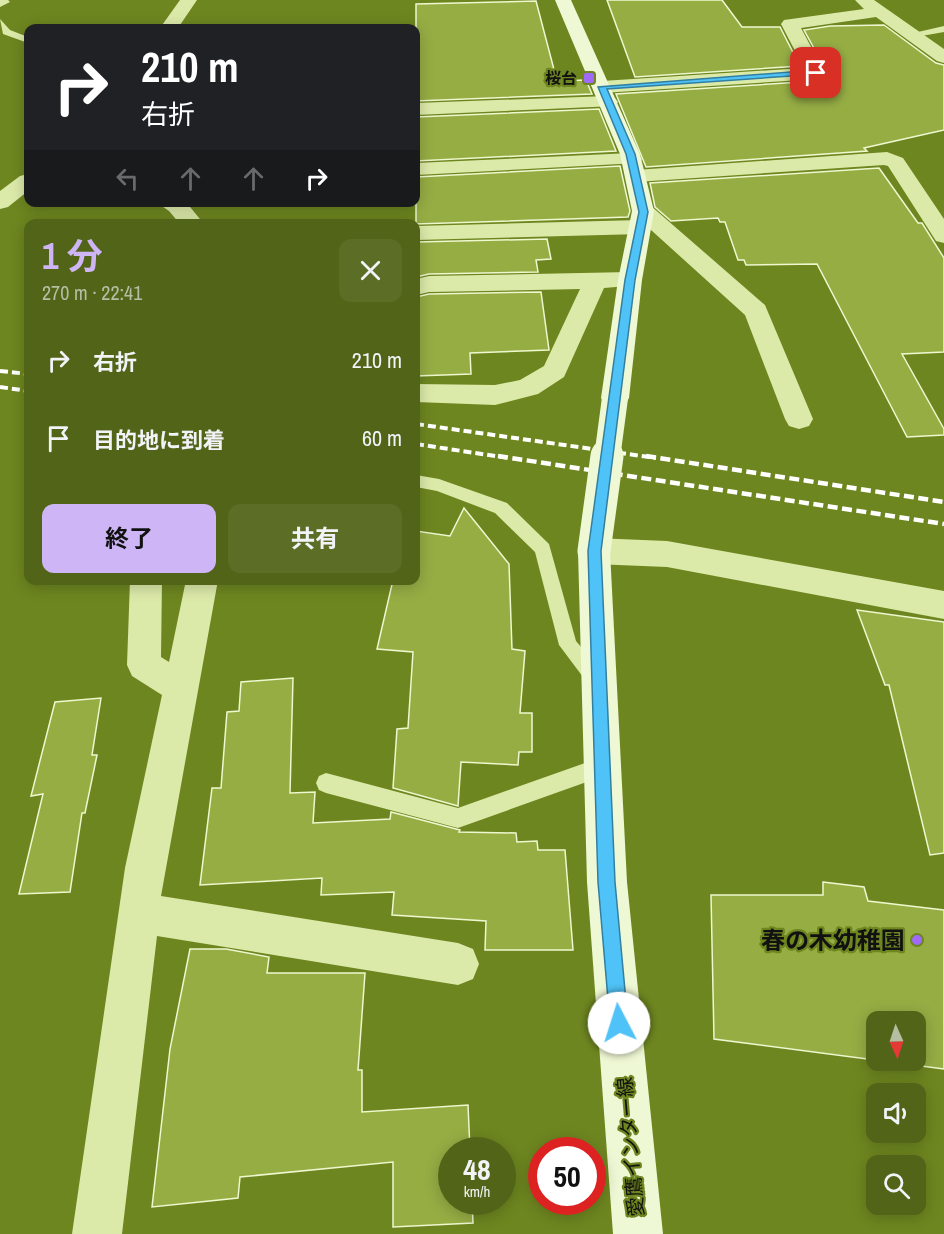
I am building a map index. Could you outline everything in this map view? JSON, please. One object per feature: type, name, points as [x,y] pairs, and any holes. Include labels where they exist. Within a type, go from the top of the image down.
[{"type":"main road","name":"愛鷹インター線","points":[[563,0],[605,94],[634,168],[642,219],[630,280],[594,551],[607,882],[638,1234]]},
{"type":"street","points":[[172,24],[189,0]]},
{"type":"street","points":[[420,109],[605,94],[816,73],[790,24],[870,6],[944,57]]},
{"type":"street","points":[[420,169],[634,168],[887,158],[896,162],[944,236]]},
{"type":"street","points":[[0,202],[24,184]]},
{"type":"street","points":[[178,207],[189,219]]},
{"type":"street","points":[[420,233],[642,219],[756,311],[799,419]]},
{"type":"street","points":[[420,286],[429,284],[630,280]]},
{"type":"street","points":[[420,393],[495,395],[528,387],[555,371],[573,326],[596,281]]},
{"type":"street","points":[[594,551],[667,554],[944,605]]},
{"type":"street","points":[[146,585],[144,664],[181,688]]},
{"type":"street","points":[[97,1234],[146,868],[181,688],[207,585]]},
{"type":"street","points":[[140,914],[458,964]]},
{"type":"lane","points":[[0,22],[6,32],[24,39]]},
{"type":"lane","points":[[910,35],[944,29]]},
{"type":"lane","points":[[420,482],[439,484],[501,508],[543,549],[568,645],[599,683]]},
{"type":"lane","points":[[326,783],[458,818],[602,767]]},
{"type":"building","points":[[607,0],[722,0],[742,27],[780,27],[800,66],[635,77]]},
{"type":"building","points":[[536,1],[557,81],[586,80],[592,94],[420,101],[420,24],[416,24],[416,4]]},
{"type":"building","points":[[884,25],[936,63],[944,65],[944,130],[864,148],[867,151],[646,167],[616,94],[816,81],[827,72],[804,30],[830,26]]},
{"type":"building","points":[[599,109],[616,151],[420,161],[420,117]]},
{"type":"building","points":[[620,166],[630,211],[628,217],[420,224],[420,219],[416,219],[416,207],[420,207],[420,177]]},
{"type":"building","points":[[879,168],[918,223],[922,223],[944,258],[944,352],[902,354],[944,429],[944,435],[907,437],[817,264],[746,265],[744,260],[738,260],[725,222],[720,222],[718,218],[671,221],[655,207],[650,183]]},
{"type":"building","points":[[547,239],[551,259],[536,260],[538,272],[420,276],[420,242]]},
{"type":"building","points":[[541,292],[549,350],[470,353],[471,374],[420,376],[420,296]]},
{"type":"building","points":[[464,508],[509,564],[512,649],[525,651],[520,713],[532,713],[532,752],[519,752],[518,765],[461,762],[458,806],[393,788],[397,729],[408,728],[413,652],[377,649],[392,585],[420,585],[420,532],[450,536]]},
{"type":"building","points":[[857,610],[944,622],[944,853],[930,855],[889,685],[885,685]]},
{"type":"building","points":[[293,678],[290,793],[315,792],[313,823],[390,819],[391,812],[460,830],[459,832],[516,833],[517,842],[537,841],[538,850],[565,850],[573,950],[485,950],[486,921],[392,915],[394,892],[321,895],[322,878],[200,885],[212,788],[221,788],[227,712],[239,711],[241,682]]},
{"type":"building","points":[[101,698],[92,755],[97,755],[85,813],[82,813],[70,892],[19,894],[43,794],[31,796],[55,702]]},
{"type":"building","points":[[823,882],[864,887],[868,901],[944,910],[944,1069],[926,1067],[926,1011],[866,1011],[866,1059],[714,1039],[711,895],[823,895]]},
{"type":"building","points":[[190,949],[226,949],[269,957],[267,973],[365,973],[358,1070],[362,1070],[362,1112],[468,1105],[469,1137],[438,1137],[438,1215],[473,1215],[473,1223],[393,1227],[393,1162],[240,1177],[238,1198],[152,1207],[170,1049]]},
{"type":"railway","points":[[0,371],[24,374]]},
{"type":"railway","points":[[0,387],[24,390]]},
{"type":"railway","points":[[420,425],[656,458]]},
{"type":"railway","points":[[420,445],[508,458]]},
{"type":"railway","points":[[498,456],[944,524]]},
{"type":"railway","points":[[646,456],[944,502]]},
{"type":"place","name":"桜台","points":[[589,78]]},
{"type":"place","name":"春の木幼稚園","points":[[917,940]]},
{"type":"route","points":[[619,1023],[607,882],[594,551],[630,280],[643,212],[630,154],[602,87],[816,73]]}]
